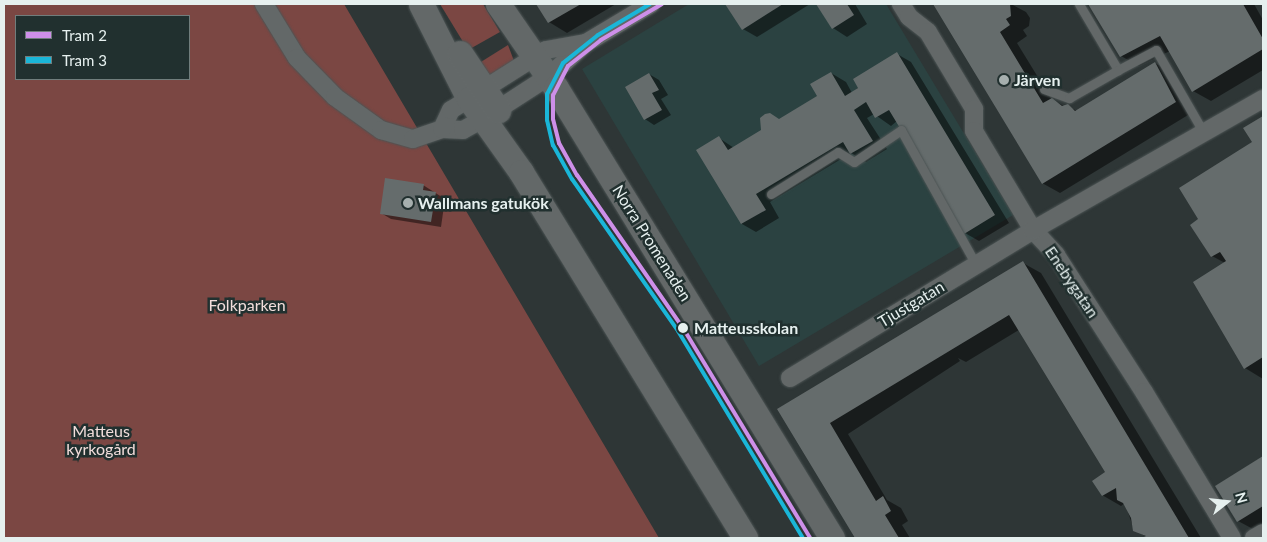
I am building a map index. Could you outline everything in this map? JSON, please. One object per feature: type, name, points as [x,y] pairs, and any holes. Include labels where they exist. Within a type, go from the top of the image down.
[{"type":"main road","points":[[422,4],[490,115],[521,172],[745,538]]},
{"type":"main road","name":"Norra Promenaden","points":[[498,4],[533,58],[548,77],[832,538]]},
{"type":"street","points":[[264,4],[296,58],[335,97],[374,124],[413,139],[442,129],[463,130],[490,115],[548,77],[586,43],[651,4]]},
{"type":"street","name":"Enebygatan","points":[[901,4],[909,17],[928,32],[974,109],[974,131],[1033,230],[1056,255],[1232,538]]},
{"type":"street","points":[[442,129],[451,110],[533,58],[556,47],[586,43]]},
{"type":"street","name":"Tjustgatan","points":[[790,378],[1033,230],[1263,99]]},
{"type":"street","points":[[1254,538],[1263,533]]},
{"type":"lane","points":[[1079,4],[1118,70]]},
{"type":"lane","points":[[1044,89],[1069,98],[1156,50],[1204,133]]},
{"type":"lane","points":[[771,194],[838,152],[854,162],[901,130],[976,265]]},
{"type":"shaded area","name":"Matteusskolan","points":[[689,4],[886,4],[1013,215],[759,366],[582,69]]},
{"type":"green space","name":"Folkparken","points":[[4,4],[344,4],[659,538],[4,538]]},
{"type":"green space","points":[[440,4],[483,4],[500,32],[468,50]]},
{"type":"green space","points":[[508,45],[514,61],[488,76],[476,65]]},
{"type":"building","points":[[536,4],[581,4],[548,23]]},
{"type":"building","points":[[725,4],[783,4],[742,30]]},
{"type":"building","points":[[816,4],[847,4],[854,15],[832,29]]},
{"type":"building","name":"Järven","points":[[933,4],[1010,4],[1011,16],[1006,19],[1010,25],[1000,32],[1043,103],[1052,98],[1062,106],[1068,104],[1075,111],[1155,62],[1176,102],[1042,184]]},
{"type":"building","points":[[1088,4],[1243,4],[1263,39],[1263,49],[1192,92],[1160,36],[1120,57]]},
{"type":"building","points":[[897,52],[995,215],[964,234],[889,110],[875,118],[866,102],[854,110],[873,141],[850,154],[843,142],[756,194],[766,210],[741,224],[696,150],[719,136],[728,150],[761,130],[760,118],[765,114],[770,113],[779,119],[817,96],[810,84],[831,72],[845,96],[858,88],[853,79]]},
{"type":"building","points":[[649,73],[659,90],[652,93],[662,110],[644,120],[625,87]]},
{"type":"building","points":[[1263,116],[1263,357],[1244,369],[1193,282],[1226,261],[1220,252],[1211,257],[1190,225],[1198,219],[1179,188],[1252,142],[1243,128]]},
{"type":"building","name":"Wallmans gatukök","points":[[385,178],[424,184],[423,190],[436,192],[431,222],[380,214]]},
{"type":"building","points":[[1023,261],[1189,538],[1142,538],[1146,536],[1133,531],[1131,518],[1123,503],[1117,500],[1116,488],[1102,496],[1092,481],[1105,472],[1009,315],[830,423],[876,501],[883,496],[891,511],[885,515],[899,538],[855,538],[777,409]]},
{"type":"building","points":[[1263,456],[1263,506],[1237,522],[1215,486]]},
{"type":"tram line","name":"3","points":[[650,4],[598,35],[563,63],[547,94],[547,120],[553,145],[572,179],[678,331],[803,538]]},
{"type":"tram line","name":"2","points":[[662,4],[601,40],[568,66],[553,95],[553,119],[559,143],[577,175],[683,328],[810,538]]},
{"type":"place","name":"Järven","points":[[1004,80]]},
{"type":"place","name":"Wallmans gatukök","points":[[408,203]]},
{"type":"place","name":"Matteusskolan","points":[[683,328]]},
{"type":"park label","name":"Matteus kyrkogård","points":[[101,440]]}]
